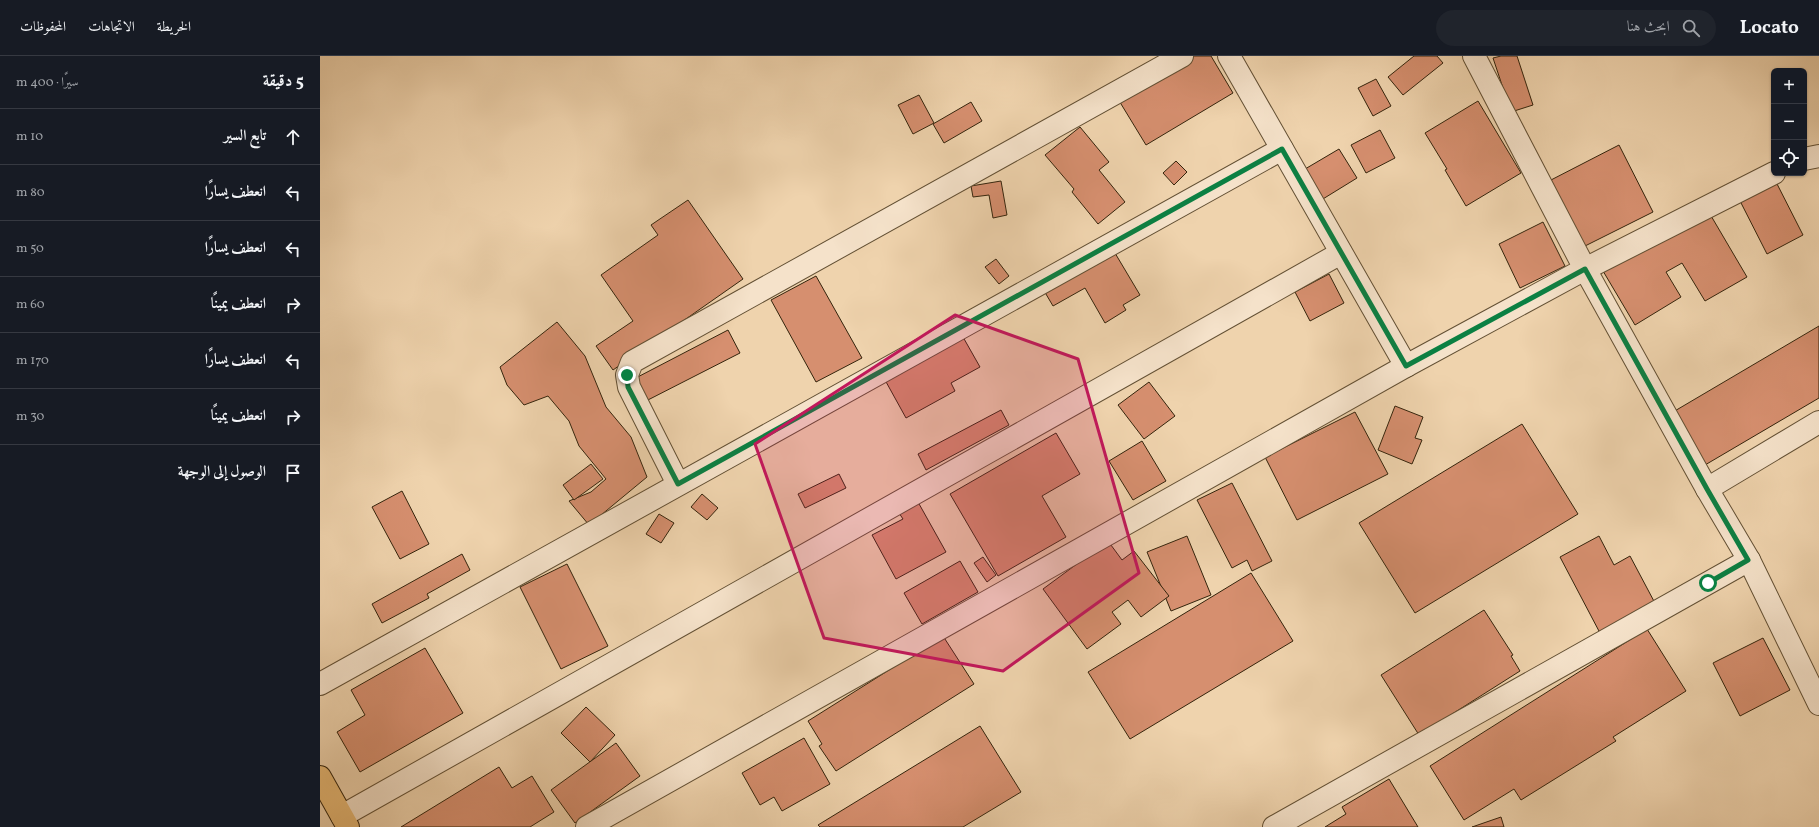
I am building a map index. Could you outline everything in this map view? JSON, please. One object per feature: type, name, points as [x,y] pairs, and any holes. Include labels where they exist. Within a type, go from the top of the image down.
[{"type":"main road","points":[[320,777],[345,821]]},
{"type":"street","points":[[678,484],[628,387],[627,375],[632,362],[1182,56]]},
{"type":"street","points":[[1229,56],[1406,366]]},
{"type":"street","points":[[1474,56],[1585,269],[1814,681],[1819,704]]},
{"type":"street","points":[[320,684],[1282,149]]},
{"type":"street","points":[[1807,158],[1819,156]]},
{"type":"street","points":[[587,827],[1406,366],[1585,269],[1771,175]]},
{"type":"street","points":[[345,821],[1341,253]]},
{"type":"street","points":[[1707,489],[1819,422]]},
{"type":"street","points":[[1274,827],[1748,560]]},
{"type":"highlighted area","points":[[955,315],[1078,359],[1139,573],[1003,671],[824,638],[755,444]]},
{"type":"building","points":[[1189,56],[1211,56],[1233,93],[1146,145],[1118,99]]},
{"type":"building","points":[[1414,56],[1437,56],[1443,63],[1403,95],[1388,77]]},
{"type":"building","points":[[1501,56],[1517,56],[1533,105],[1511,112],[1493,58]]},
{"type":"building","points":[[1376,79],[1391,106],[1373,116],[1358,88]]},
{"type":"building","points":[[919,95],[934,123],[913,134],[898,105]]},
{"type":"building","points":[[1478,101],[1521,173],[1466,206],[1445,170],[1447,169],[1425,133]]},
{"type":"building","points":[[971,102],[982,121],[944,143],[933,124]]},
{"type":"building","points":[[1080,127],[1109,162],[1099,170],[1125,202],[1098,224],[1072,192],[1074,189],[1045,155]]},
{"type":"building","points":[[1380,130],[1395,158],[1366,173],[1351,145]]},
{"type":"building","points":[[1619,145],[1653,212],[1583,247],[1549,181]]},
{"type":"building","points":[[1339,149],[1357,178],[1318,202],[1300,172]]},
{"type":"building","points":[[1176,161],[1187,172],[1174,185],[1163,173]]},
{"type":"building","points":[[1774,178],[1803,235],[1767,254],[1738,197]]},
{"type":"building","points":[[1001,181],[1007,215],[993,218],[989,195],[973,197],[971,186]]},
{"type":"building","points":[[688,200],[743,279],[613,370],[596,346],[633,321],[601,275],[658,235],[651,225]]},
{"type":"building","points":[[1707,209],[1747,277],[1705,301],[1682,263],[1666,272],[1681,297],[1635,325],[1603,271]]},
{"type":"building","points":[[1543,222],[1565,266],[1520,288],[1499,244]]},
{"type":"building","points":[[1112,248],[1140,295],[1123,305],[1126,310],[1105,323],[1085,288],[1053,306],[1043,289]]},
{"type":"building","points":[[996,259],[1009,276],[999,284],[985,267]]},
{"type":"building","points":[[1329,274],[1344,303],[1310,321],[1295,292]]},
{"type":"building","points":[[816,276],[862,358],[816,382],[771,300]]},
{"type":"building","points":[[557,322],[585,356],[606,407],[631,437],[647,477],[589,525],[569,501],[591,492],[606,479],[579,446],[569,421],[548,396],[524,405],[507,385],[500,367]]},
{"type":"building","points":[[1819,326],[1819,398],[1705,465],[1673,412]]},
{"type":"building","points":[[728,330],[740,353],[642,403],[630,381]]},
{"type":"building","points":[[963,337],[980,367],[951,383],[955,391],[906,418],[885,380]]},
{"type":"building","points":[[1149,382],[1175,416],[1144,439],[1118,405]]},
{"type":"building","points":[[1395,406],[1423,417],[1415,438],[1422,440],[1412,464],[1378,450]]},
{"type":"building","points":[[1001,410],[1009,425],[926,470],[918,454]]},
{"type":"building","points":[[1355,412],[1388,474],[1297,520],[1265,457]]},
{"type":"building","points":[[1522,424],[1578,514],[1415,613],[1359,523]]},
{"type":"building","points":[[1056,433],[1080,474],[1042,496],[1066,537],[998,576],[950,494]]},
{"type":"building","points":[[1142,441],[1166,481],[1133,500],[1109,461]]},
{"type":"building","points":[[591,464],[603,479],[574,500],[563,485]]},
{"type":"building","points":[[839,474],[846,488],[805,508],[798,494]]},
{"type":"building","points":[[1232,483],[1272,561],[1252,571],[1247,560],[1232,568],[1197,500]]},
{"type":"building","points":[[402,491],[429,544],[400,559],[372,507]]},
{"type":"building","points":[[702,494],[718,508],[707,520],[691,507]]},
{"type":"building","points":[[918,502],[946,552],[896,579],[872,535],[903,519],[899,513]]},
{"type":"building","points":[[659,514],[674,523],[661,543],[646,534]]},
{"type":"building","points":[[1187,536],[1211,595],[1171,611],[1147,552]]},
{"type":"building","points":[[1599,536],[1614,565],[1630,556],[1656,605],[1600,633],[1560,557]]},
{"type":"building","points":[[1108,541],[1122,560],[1134,551],[1169,596],[1141,617],[1128,600],[1112,612],[1121,624],[1087,649],[1043,589]]},
{"type":"building","points":[[462,554],[470,570],[427,594],[429,598],[382,623],[372,604]]},
{"type":"building","points":[[983,557],[996,575],[987,582],[974,563]]},
{"type":"building","points":[[960,561],[978,592],[922,624],[904,593]]},
{"type":"building","points":[[567,564],[608,646],[561,669],[520,587]]},
{"type":"building","points":[[1251,573],[1293,641],[1130,739],[1088,672]]},
{"type":"building","points":[[1484,610],[1513,655],[1511,656],[1520,671],[1419,735],[1381,675]]},
{"type":"building","points":[[1647,629],[1686,691],[1613,737],[1616,741],[1521,800],[1514,789],[1464,820],[1430,766]]},
{"type":"building","points":[[943,636],[974,684],[836,771],[819,746],[822,744],[808,721]]},
{"type":"building","points":[[1763,638],[1790,690],[1740,716],[1713,663]]},
{"type":"building","points":[[425,648],[463,713],[360,772],[337,732],[365,715],[351,690]]},
{"type":"building","points":[[586,707],[615,735],[590,762],[561,733]]},
{"type":"building","points":[[980,726],[1021,792],[963,827],[820,827],[818,825]]},
{"type":"building","points":[[804,738],[830,784],[782,811],[774,797],[760,805],[742,773]]},
{"type":"building","points":[[616,743],[640,776],[575,823],[551,790]]},
{"type":"building","points":[[499,767],[512,788],[532,776],[554,812],[530,827],[401,827]]},
{"type":"building","points":[[1389,779],[1418,827],[1325,827],[1346,814],[1342,807]]},
{"type":"building","points":[[1501,817],[1504,827],[1472,827]]},
{"type":"route","points":[[627,375],[628,387],[678,484],[1282,149],[1406,366],[1585,269],[1748,560],[1708,583]]}]
